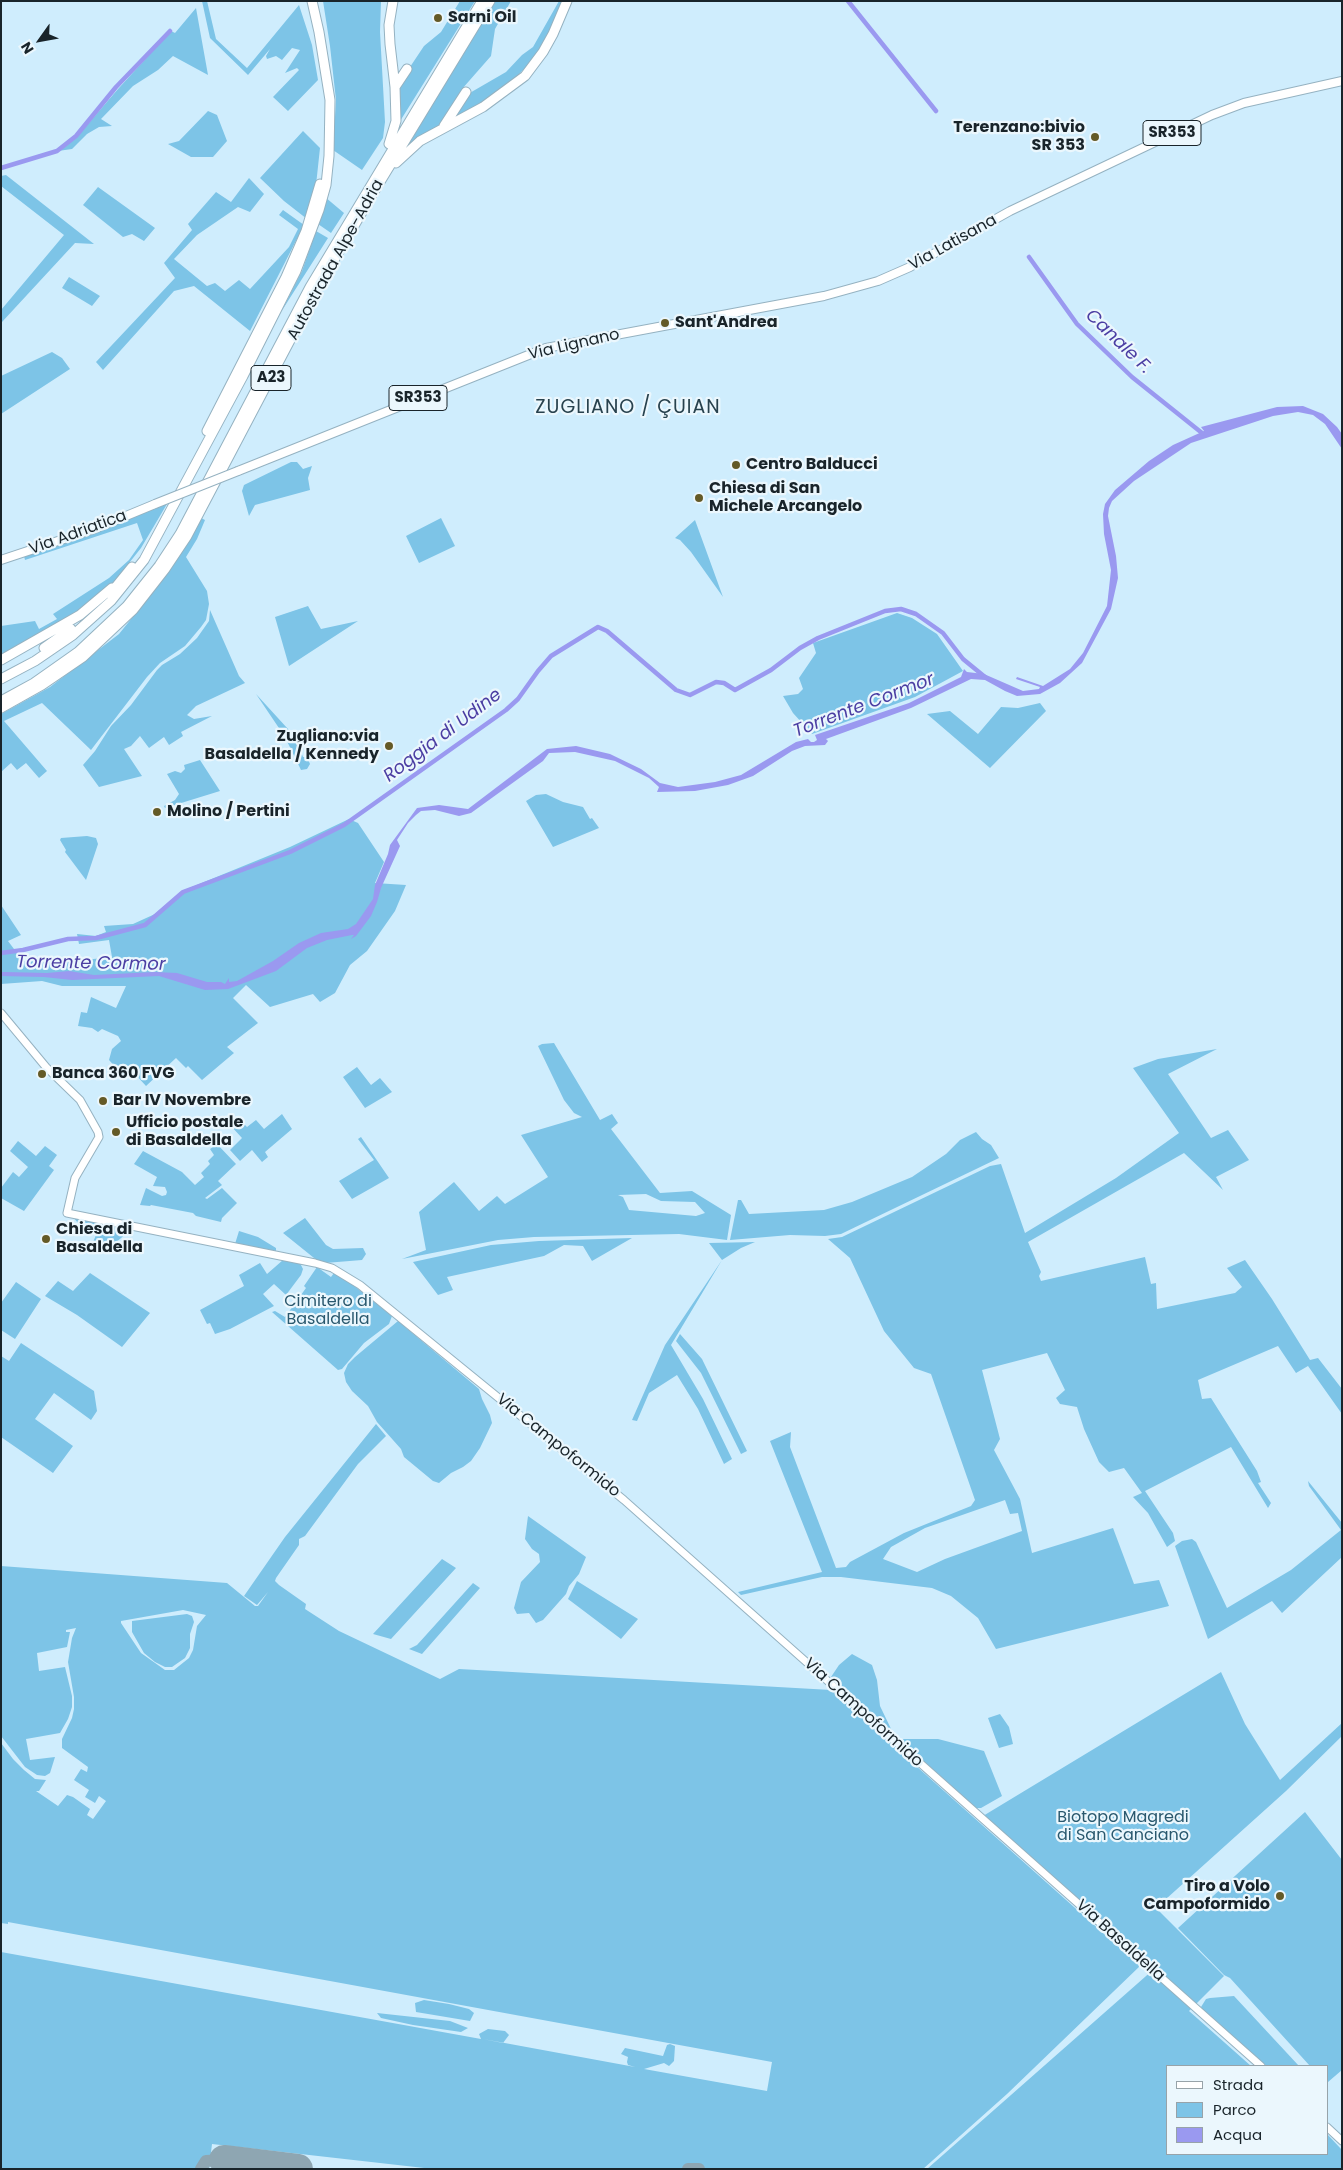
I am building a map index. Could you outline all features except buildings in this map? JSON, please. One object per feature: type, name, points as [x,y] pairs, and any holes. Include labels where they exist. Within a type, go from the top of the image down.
[{"type":"highway","name":"A23","points":[[1,673],[32,656],[70,630],[110,594],[140,556],[175,494],[282,286],[306,231],[319,186],[324,126],[321,69],[306,1]]},
{"type":"highway","name":"A23","points":[[1,679],[35,661],[73,635],[111,601],[139,567],[174,506],[296,271],[319,210],[326,185],[329,156],[330,100],[320,32],[312,1]]},
{"type":"highway","name":"A23","points":[[369,193],[395,129],[395,87],[390,44],[390,19],[393,1]]},
{"type":"highway","name":"Autostrada Alpe-Adria","points":[[1,708],[49,681],[83,657],[133,610],[165,569],[191,527],[369,193],[482,1]]},
{"type":"highway","name":"Autostrada Alpe-Adria","points":[[1,701],[34,683],[78,652],[127,606],[159,566],[180,534],[310,287],[490,1]]},
{"type":"highway","name":"A23","points":[[369,193],[405,153],[420,141],[484,107],[525,76],[554,34],[567,1]]},
{"type":"highway","points":[[395,87],[407,69]]},
{"type":"highway","points":[[440,130],[466,92]]},
{"type":"highway","name":"A23","points":[[1,660],[80,615],[122,580]]},
{"type":"main road","name":"Via Latisana","points":[[895,274],[1010,211],[1218,112],[1244,103],[1342,81]]},
{"type":"main road","name":"Via Lignano","points":[[155,504],[546,348],[824,296],[895,274]]},
{"type":"main road","name":"Via Adriatica","points":[[1,560],[97,528],[155,504]]},
{"type":"main road","name":"Via Campoformido","points":[[1,1013],[46,1067],[82,1103],[98,1132],[99,1137],[75,1178],[67,1213],[314,1263],[332,1268],[349,1278],[624,1500],[979,1815]]},
{"type":"main road","name":"Via Basaldella","points":[[979,1815],[1260,2065]]},
{"type":"main road","points":[[1328,2128],[1342,2141]]},
{"type":"green space","points":[[202,1],[207,1],[216,39],[247,68],[299,5],[312,45],[318,80],[288,111],[273,97],[299,70],[297,68],[285,73],[300,50],[292,48],[282,60],[276,56],[267,59],[266,56],[270,49],[248,75],[210,38]]},
{"type":"green space","points":[[323,1],[381,1],[380,32],[385,122],[383,138],[362,170],[333,150],[336,100]]},
{"type":"green space","points":[[460,1],[475,1],[397,126],[397,94],[404,76],[424,46],[441,32]]},
{"type":"green space","points":[[493,1],[511,1],[495,29],[491,56],[462,89],[453,109],[441,124],[409,144]]},
{"type":"green space","points":[[559,1],[563,1],[553,27],[534,59],[501,92],[457,118],[456,114],[468,94],[506,72],[522,55],[533,47]]},
{"type":"green space","points":[[196,8],[208,75],[173,56],[158,70],[133,86],[101,119],[112,126],[99,127],[87,134],[72,149],[58,151],[76,138],[171,31],[175,33]]},
{"type":"green space","points":[[208,111],[217,115],[227,141],[213,157],[191,157],[168,144],[179,141]]},
{"type":"green space","points":[[303,131],[320,148],[316,185],[307,219],[284,201],[260,178]]},
{"type":"green space","points":[[6,175],[94,244],[75,243],[2,322],[1,310],[64,235],[1,186],[1,176]]},
{"type":"green space","points":[[249,178],[264,194],[250,212],[238,207],[197,235],[174,259],[207,286],[215,283],[225,291],[239,280],[250,289],[289,247],[298,229],[279,215],[283,210],[304,225],[250,331],[194,286],[174,291],[103,370],[96,362],[175,278],[164,263],[192,230],[188,224],[216,192],[231,202]]},
{"type":"green space","points":[[98,187],[155,228],[144,241],[132,234],[123,237],[83,205]]},
{"type":"green space","points":[[325,197],[344,213],[331,233],[318,224]]},
{"type":"green space","points":[[316,231],[328,238],[281,312],[302,271]]},
{"type":"green space","points":[[69,277],[100,296],[92,306],[62,288]]},
{"type":"green space","points":[[52,352],[62,358],[70,369],[1,414],[1,376]]},
{"type":"green space","points":[[291,462],[297,462],[303,469],[312,466],[308,478],[310,490],[255,505],[249,516],[242,491],[244,485]]},
{"type":"green space","points":[[167,504],[141,548],[110,587],[84,610],[1,657],[1,626],[35,621],[39,629],[57,619],[53,614],[109,578],[129,560],[143,540],[137,523],[25,560],[24,556]]},
{"type":"green space","points":[[201,518],[205,520],[197,539],[186,557],[207,591],[209,604],[206,620],[201,627],[185,646],[160,663],[147,677],[91,750],[42,703],[4,721],[47,771],[39,778],[26,763],[17,770],[11,763],[1,772],[1,714],[50,687],[119,634],[161,582]]},
{"type":"green space","points":[[441,518],[455,546],[419,563],[406,536]]},
{"type":"green space","points":[[695,520],[723,597],[691,552],[680,540],[675,538]]},
{"type":"green space","points":[[308,606],[321,629],[358,621],[289,666],[275,617]]},
{"type":"green space","points":[[210,610],[239,676],[245,683],[196,706],[187,715],[194,719],[212,716],[181,732],[183,736],[169,745],[164,737],[149,748],[140,736],[131,746],[124,749],[142,776],[99,787],[83,765],[95,751],[111,726],[131,705],[157,670],[180,654],[197,638],[209,621]]},
{"type":"green space","points":[[897,613],[912,618],[937,634],[963,671],[915,697],[812,734],[793,713],[783,696],[798,694],[803,689],[799,678],[816,653],[813,643]]},
{"type":"green space","points":[[256,694],[288,729],[292,737],[295,737],[303,757],[307,757],[310,764],[307,769],[301,770],[285,737]]},
{"type":"green space","points":[[1040,703],[1046,711],[990,768],[927,714],[950,711],[978,734],[1001,707],[1018,708]]},
{"type":"green space","points":[[200,760],[220,791],[165,808],[164,806],[175,800],[179,794],[167,774],[175,771],[181,773],[185,769],[184,765]]},
{"type":"green space","points":[[546,794],[563,802],[583,807],[590,819],[592,818],[599,828],[553,847],[526,801],[536,795]]},
{"type":"green space","points":[[349,819],[358,823],[384,862],[375,883],[406,885],[395,911],[367,951],[350,965],[335,993],[320,1002],[313,994],[270,1007],[246,985],[233,998],[258,1023],[227,1047],[234,1053],[202,1080],[188,1066],[186,1068],[176,1058],[146,1086],[135,1074],[130,1079],[121,1073],[109,1060],[112,1049],[121,1041],[118,1036],[102,1029],[98,1032],[92,1028],[78,1026],[81,1012],[87,1013],[91,997],[116,1008],[126,986],[62,986],[42,981],[1,984],[1,905],[21,935],[8,941],[23,961],[66,962],[112,957],[109,940],[79,944],[77,934],[96,936],[106,932],[104,926],[133,924],[155,914],[182,891],[290,847]]},
{"type":"green space","points":[[87,836],[96,838],[98,844],[86,880],[65,852],[66,850],[60,840],[61,838]]},
{"type":"green space","points":[[554,1043],[600,1120],[612,1114],[618,1123],[611,1129],[660,1193],[692,1191],[731,1215],[727,1240],[679,1234],[534,1237],[498,1240],[402,1259],[426,1250],[419,1212],[454,1182],[479,1211],[497,1196],[505,1204],[548,1177],[521,1135],[582,1117],[574,1113],[564,1100],[538,1046]],"holes":[[[646,1194],[661,1201],[695,1202],[705,1213],[696,1216],[629,1210],[623,1197],[618,1195]]]},
{"type":"green space","points":[[1217,1049],[1168,1074],[1211,1138],[1228,1130],[1249,1160],[1216,1177],[1223,1190],[1184,1153],[1028,1242],[1041,1272],[1039,1276],[1041,1281],[1145,1257],[1151,1284],[1156,1283],[1157,1309],[1235,1293],[1242,1287],[1227,1268],[1245,1260],[1310,1360],[1318,1358],[1342,1389],[1342,1414],[1308,1366],[1296,1373],[1278,1346],[1198,1380],[1202,1399],[1211,1398],[1257,1471],[1261,1482],[1258,1483],[1271,1503],[1268,1508],[1231,1447],[1145,1491],[1173,1533],[1175,1541],[1167,1547],[1148,1513],[1133,1497],[1142,1493],[1124,1468],[1109,1472],[1099,1462],[1084,1429],[1077,1407],[1060,1404],[1056,1398],[1065,1390],[1047,1353],[982,1370],[1000,1439],[994,1450],[1020,1499],[1032,1553],[1113,1528],[1134,1584],[1159,1580],[1169,1606],[996,1649],[978,1618],[951,1596],[932,1588],[841,1577],[822,1577],[741,1595],[738,1592],[822,1572],[770,1441],[791,1432],[790,1447],[836,1568],[846,1567],[850,1562],[904,1533],[971,1506],[975,1500],[931,1374],[914,1368],[884,1331],[850,1258],[828,1239],[842,1237],[990,1166],[1001,1164],[1025,1233],[1116,1178],[1179,1133],[1133,1068],[1158,1059]],"holes":[[[1005,1500],[1010,1514],[1018,1513],[1022,1531],[945,1559],[917,1572],[883,1559],[891,1547],[925,1528]]]},
{"type":"green space","points":[[357,1067],[371,1085],[380,1078],[392,1092],[365,1108],[343,1077]]},
{"type":"green space","points":[[282,1114],[292,1129],[265,1152],[268,1157],[262,1162],[252,1150],[240,1161],[230,1150],[242,1138],[230,1125],[239,1119],[247,1127],[256,1120],[264,1129]]},
{"type":"green space","points":[[976,1132],[991,1145],[999,1158],[841,1234],[825,1236],[790,1235],[730,1240],[738,1200],[741,1200],[749,1214],[824,1210],[852,1202],[912,1177],[946,1154],[960,1140]]},
{"type":"green space","points":[[361,1137],[389,1178],[352,1199],[339,1181],[374,1160],[358,1139]]},
{"type":"green space","points":[[18,1141],[36,1156],[45,1146],[57,1155],[49,1166],[54,1170],[24,1211],[1,1198],[1,1188],[13,1172],[19,1177],[28,1167],[10,1151]]},
{"type":"green space","points":[[217,1144],[236,1164],[218,1181],[222,1185],[205,1198],[207,1199],[222,1188],[237,1203],[222,1218],[221,1222],[196,1216],[193,1213],[151,1205],[140,1205],[146,1188],[162,1196],[166,1195],[167,1192],[165,1187],[153,1186],[157,1177],[134,1164],[143,1151],[182,1172],[195,1185],[204,1177],[201,1173],[210,1164],[208,1161],[214,1155],[210,1149]]},
{"type":"green space","points":[[73,1217],[129,1229],[107,1250],[105,1247],[99,1251],[93,1242],[97,1233],[89,1223],[78,1223]]},
{"type":"green space","points":[[305,1218],[326,1245],[333,1249],[363,1248],[366,1254],[362,1260],[319,1262],[283,1233]]},
{"type":"green space","points":[[239,1231],[258,1237],[276,1248],[276,1251],[235,1244]]},
{"type":"green space","points":[[632,1238],[592,1261],[583,1246],[564,1245],[544,1256],[447,1277],[453,1290],[438,1295],[413,1262],[491,1245],[539,1241]]},
{"type":"green space","points":[[755,1242],[741,1248],[722,1260],[709,1243]]},
{"type":"green space","points":[[283,1260],[300,1263],[303,1269],[301,1275],[286,1295],[274,1284],[263,1294],[274,1306],[230,1329],[215,1334],[210,1323],[207,1324],[200,1310],[244,1286],[239,1275],[260,1263],[267,1274]]},
{"type":"green space","points":[[722,1260],[671,1345],[703,1399],[732,1459],[724,1464],[698,1409],[677,1375],[649,1393],[637,1421],[632,1420],[665,1345]]},
{"type":"green space","name":"Cimitero di Basaldella","points":[[317,1267],[331,1277],[334,1273],[348,1281],[392,1316],[389,1324],[364,1343],[342,1369],[338,1370],[272,1312],[275,1311],[285,1317],[306,1288],[304,1286]]},
{"type":"green space","points":[[90,1273],[150,1313],[122,1347],[77,1315],[45,1296],[58,1281],[73,1291]]},
{"type":"green space","points":[[16,1282],[41,1299],[15,1339],[1,1330],[1,1303]]},
{"type":"green space","points":[[398,1321],[479,1389],[490,1415],[492,1423],[480,1448],[471,1461],[439,1483],[433,1481],[404,1457],[401,1449],[377,1422],[368,1406],[352,1391],[346,1382],[344,1373],[348,1364]]},
{"type":"green space","points":[[680,1334],[702,1359],[747,1451],[741,1454],[701,1373],[676,1341]]},
{"type":"green space","points":[[21,1343],[94,1391],[97,1411],[91,1420],[54,1393],[35,1419],[73,1446],[53,1473],[1,1437],[1,1356],[9,1361]]},
{"type":"green space","points":[[376,1424],[386,1436],[358,1464],[305,1536],[299,1539],[299,1545],[276,1578],[275,1581],[279,1585],[306,1604],[305,1609],[339,1631],[440,1679],[459,1669],[831,1690],[1140,1966],[1007,2094],[923,2169],[433,2169],[212,2144],[209,2169],[1,2169],[1,1952],[481,2039],[479,2034],[488,2029],[505,2031],[509,2035],[503,2043],[635,2067],[628,2065],[628,2057],[621,2054],[625,2048],[663,2056],[667,2045],[670,2044],[675,2046],[674,2061],[669,2066],[664,2063],[644,2069],[767,2091],[772,2062],[8,1922],[8,1924],[1,1923],[1,1743],[24,1770],[35,1779],[46,1780],[39,1791],[36,1791],[58,1806],[67,1795],[73,1797],[90,1809],[87,1815],[93,1819],[106,1801],[99,1796],[95,1803],[85,1797],[89,1790],[74,1780],[81,1769],[87,1772],[88,1767],[62,1748],[62,1739],[74,1709],[74,1697],[68,1662],[72,1638],[76,1628],[66,1630],[66,1632],[70,1632],[67,1647],[37,1653],[39,1671],[65,1667],[72,1696],[72,1707],[60,1733],[26,1739],[30,1760],[55,1757],[50,1773],[45,1776],[37,1775],[25,1767],[1,1736],[1,1566],[227,1583],[255,1606],[258,1606],[268,1592],[257,1605],[244,1596],[285,1537]],"holes":[[[183,1610],[206,1615],[197,1626],[193,1650],[189,1658],[174,1670],[165,1670],[141,1653],[121,1623],[121,1621]]]},
{"type":"green space","points":[[1308,1481],[1342,1523],[1342,1557],[1282,1613],[1272,1601],[1208,1639],[1175,1546],[1182,1541],[1192,1539],[1196,1542],[1227,1608],[1291,1570],[1341,1530],[1309,1486]]},
{"type":"green space","points":[[528,1516],[586,1557],[579,1574],[569,1586],[566,1594],[543,1620],[536,1623],[529,1613],[517,1614],[514,1608],[521,1582],[540,1562],[539,1554],[532,1549],[525,1539]]},
{"type":"green space","points":[[442,1559],[456,1568],[391,1639],[373,1634]]},
{"type":"green space","points":[[577,1581],[638,1619],[621,1639],[568,1599]]},
{"type":"green space","points":[[473,1583],[480,1588],[422,1654],[409,1649],[417,1645]]},
{"type":"green space","points":[[187,1614],[192,1616],[194,1622],[190,1634],[190,1648],[185,1658],[172,1667],[165,1667],[144,1653],[132,1632],[132,1621]]},
{"type":"green space","points":[[852,1654],[872,1665],[877,1680],[880,1706],[893,1733],[831,1677],[839,1665]]},
{"type":"green space","name":"Biotopo Magredi di San Canciano","points":[[1221,1672],[1245,1724],[1280,1780],[1342,1723],[1342,1736],[1286,1791],[1156,1908],[1224,1976],[1189,2011],[1250,2065],[1166,2065],[1166,2155],[1328,2155],[1328,2135],[1342,2150],[1342,2169],[927,2169],[1154,1969],[983,1816]]},
{"type":"green space","points":[[1000,1714],[1009,1727],[1013,1744],[999,1748],[988,1718]]},
{"type":"green space","points":[[899,1739],[938,1739],[984,1751],[1002,1796],[981,1808],[976,1808]]},
{"type":"green space","name":"Tiro a Volo Campoformido","points":[[1305,1812],[1342,1860],[1342,2070],[1328,2082],[1328,2065],[1309,2065],[1230,1978],[1224,1975],[1178,1928]]},
{"type":"green space","points":[[1234,1996],[1298,2065],[1264,2065],[1205,2013],[1201,2007],[1206,1999]]},
{"type":"green space","points":[[424,2000],[469,2009],[474,2013],[470,2021],[416,2012],[415,2003]]},
{"type":"green space","points":[[377,2013],[450,2021],[468,2028],[461,2032],[413,2025],[381,2018]]},
{"type":"water","points":[[1303,406],[1323,414],[1337,427],[1342,434],[1342,449],[1325,424],[1313,415],[1298,412],[1273,416],[1191,443],[1134,481],[1112,501],[1108,516],[1116,556],[1118,578],[1111,609],[1082,663],[1060,683],[1040,694],[1017,696],[985,680],[971,679],[911,708],[826,739],[828,741],[825,745],[805,746],[792,751],[753,776],[728,785],[695,791],[657,792],[659,787],[649,778],[615,761],[575,752],[549,753],[543,761],[471,813],[459,816],[435,810],[421,811],[416,815],[408,823],[397,840],[400,846],[381,888],[377,902],[371,916],[356,936],[351,939],[354,935],[327,940],[307,948],[276,971],[228,989],[205,990],[159,976],[72,980],[1,976],[1,972],[47,973],[69,971],[94,975],[155,972],[177,973],[207,982],[221,982],[225,984],[229,978],[229,982],[237,981],[273,961],[299,943],[321,933],[348,929],[356,924],[373,899],[375,885],[390,845],[417,808],[439,805],[468,809],[547,749],[576,746],[610,754],[641,769],[660,783],[678,787],[715,782],[741,775],[796,742],[808,739],[814,742],[817,740],[815,735],[909,703],[961,677],[964,669],[967,672],[984,674],[1023,691],[1039,689],[1040,687],[1016,679],[1017,677],[1043,686],[1070,669],[1083,653],[1107,606],[1111,570],[1104,534],[1103,514],[1105,504],[1115,490],[1149,461],[1173,445],[1204,431],[1201,427],[1277,407]]},
{"type":"waterway","name":"Canale F.","points":[[848,1],[936,111]]},
{"type":"waterway","points":[[1,168],[57,151],[76,136],[116,87],[170,31]]},
{"type":"waterway","name":"Canale F.","points":[[1029,257],[1077,324],[1132,377],[1202,433]]},
{"type":"waterway","name":"Roggia di Udine","points":[[1,953],[23,950],[68,939],[96,938],[145,925],[183,892],[290,852],[344,825],[506,710],[518,699],[551,656],[598,627],[607,631],[676,690],[690,695],[716,682],[724,683],[735,690],[771,670],[800,648],[818,638],[885,611],[901,609],[916,614],[943,633],[963,659],[985,677]]},
{"type":"taxiway","points":[[201,2169],[206,2161],[224,2160]]},
{"type":"taxiway","points":[[688,2169],[699,2169]]},
{"type":"runway","points":[[224,2160],[298,2169]]},
{"type":"place","name":"Sarni Oil","points":[[438,18]]},
{"type":"place","name":"Terenzano:bivio SR 353","points":[[1095,137]]},
{"type":"place","name":"Sant'Andrea","points":[[665,323]]},
{"type":"place","name":"Centro Balducci","points":[[736,465]]},
{"type":"place","name":"Chiesa di San Michele Arcangelo","points":[[699,498]]},
{"type":"place","name":"Zugliano:via Basaldella / Kennedy","points":[[389,746]]},
{"type":"place","name":"Molino / Pertini","points":[[157,812]]},
{"type":"place","name":"Banca 360 FVG","points":[[42,1074]]},
{"type":"place","name":"Bar IV Novembre","points":[[103,1101]]},
{"type":"place","name":"Ufficio postale di Basaldella","points":[[116,1132]]},
{"type":"place","name":"Chiesa di Basaldella","points":[[46,1239]]},
{"type":"place","name":"Tiro a Volo Campoformido","points":[[1280,1896]]},
{"type":"district","name":"ZUGLIANO / ÇUIAN","points":[[628,408]]},
{"type":"water label","name":"Torrente Cormor","points":[[864,706]]},
{"type":"water label","name":"Torrente Cormor","points":[[91,964]]}]
